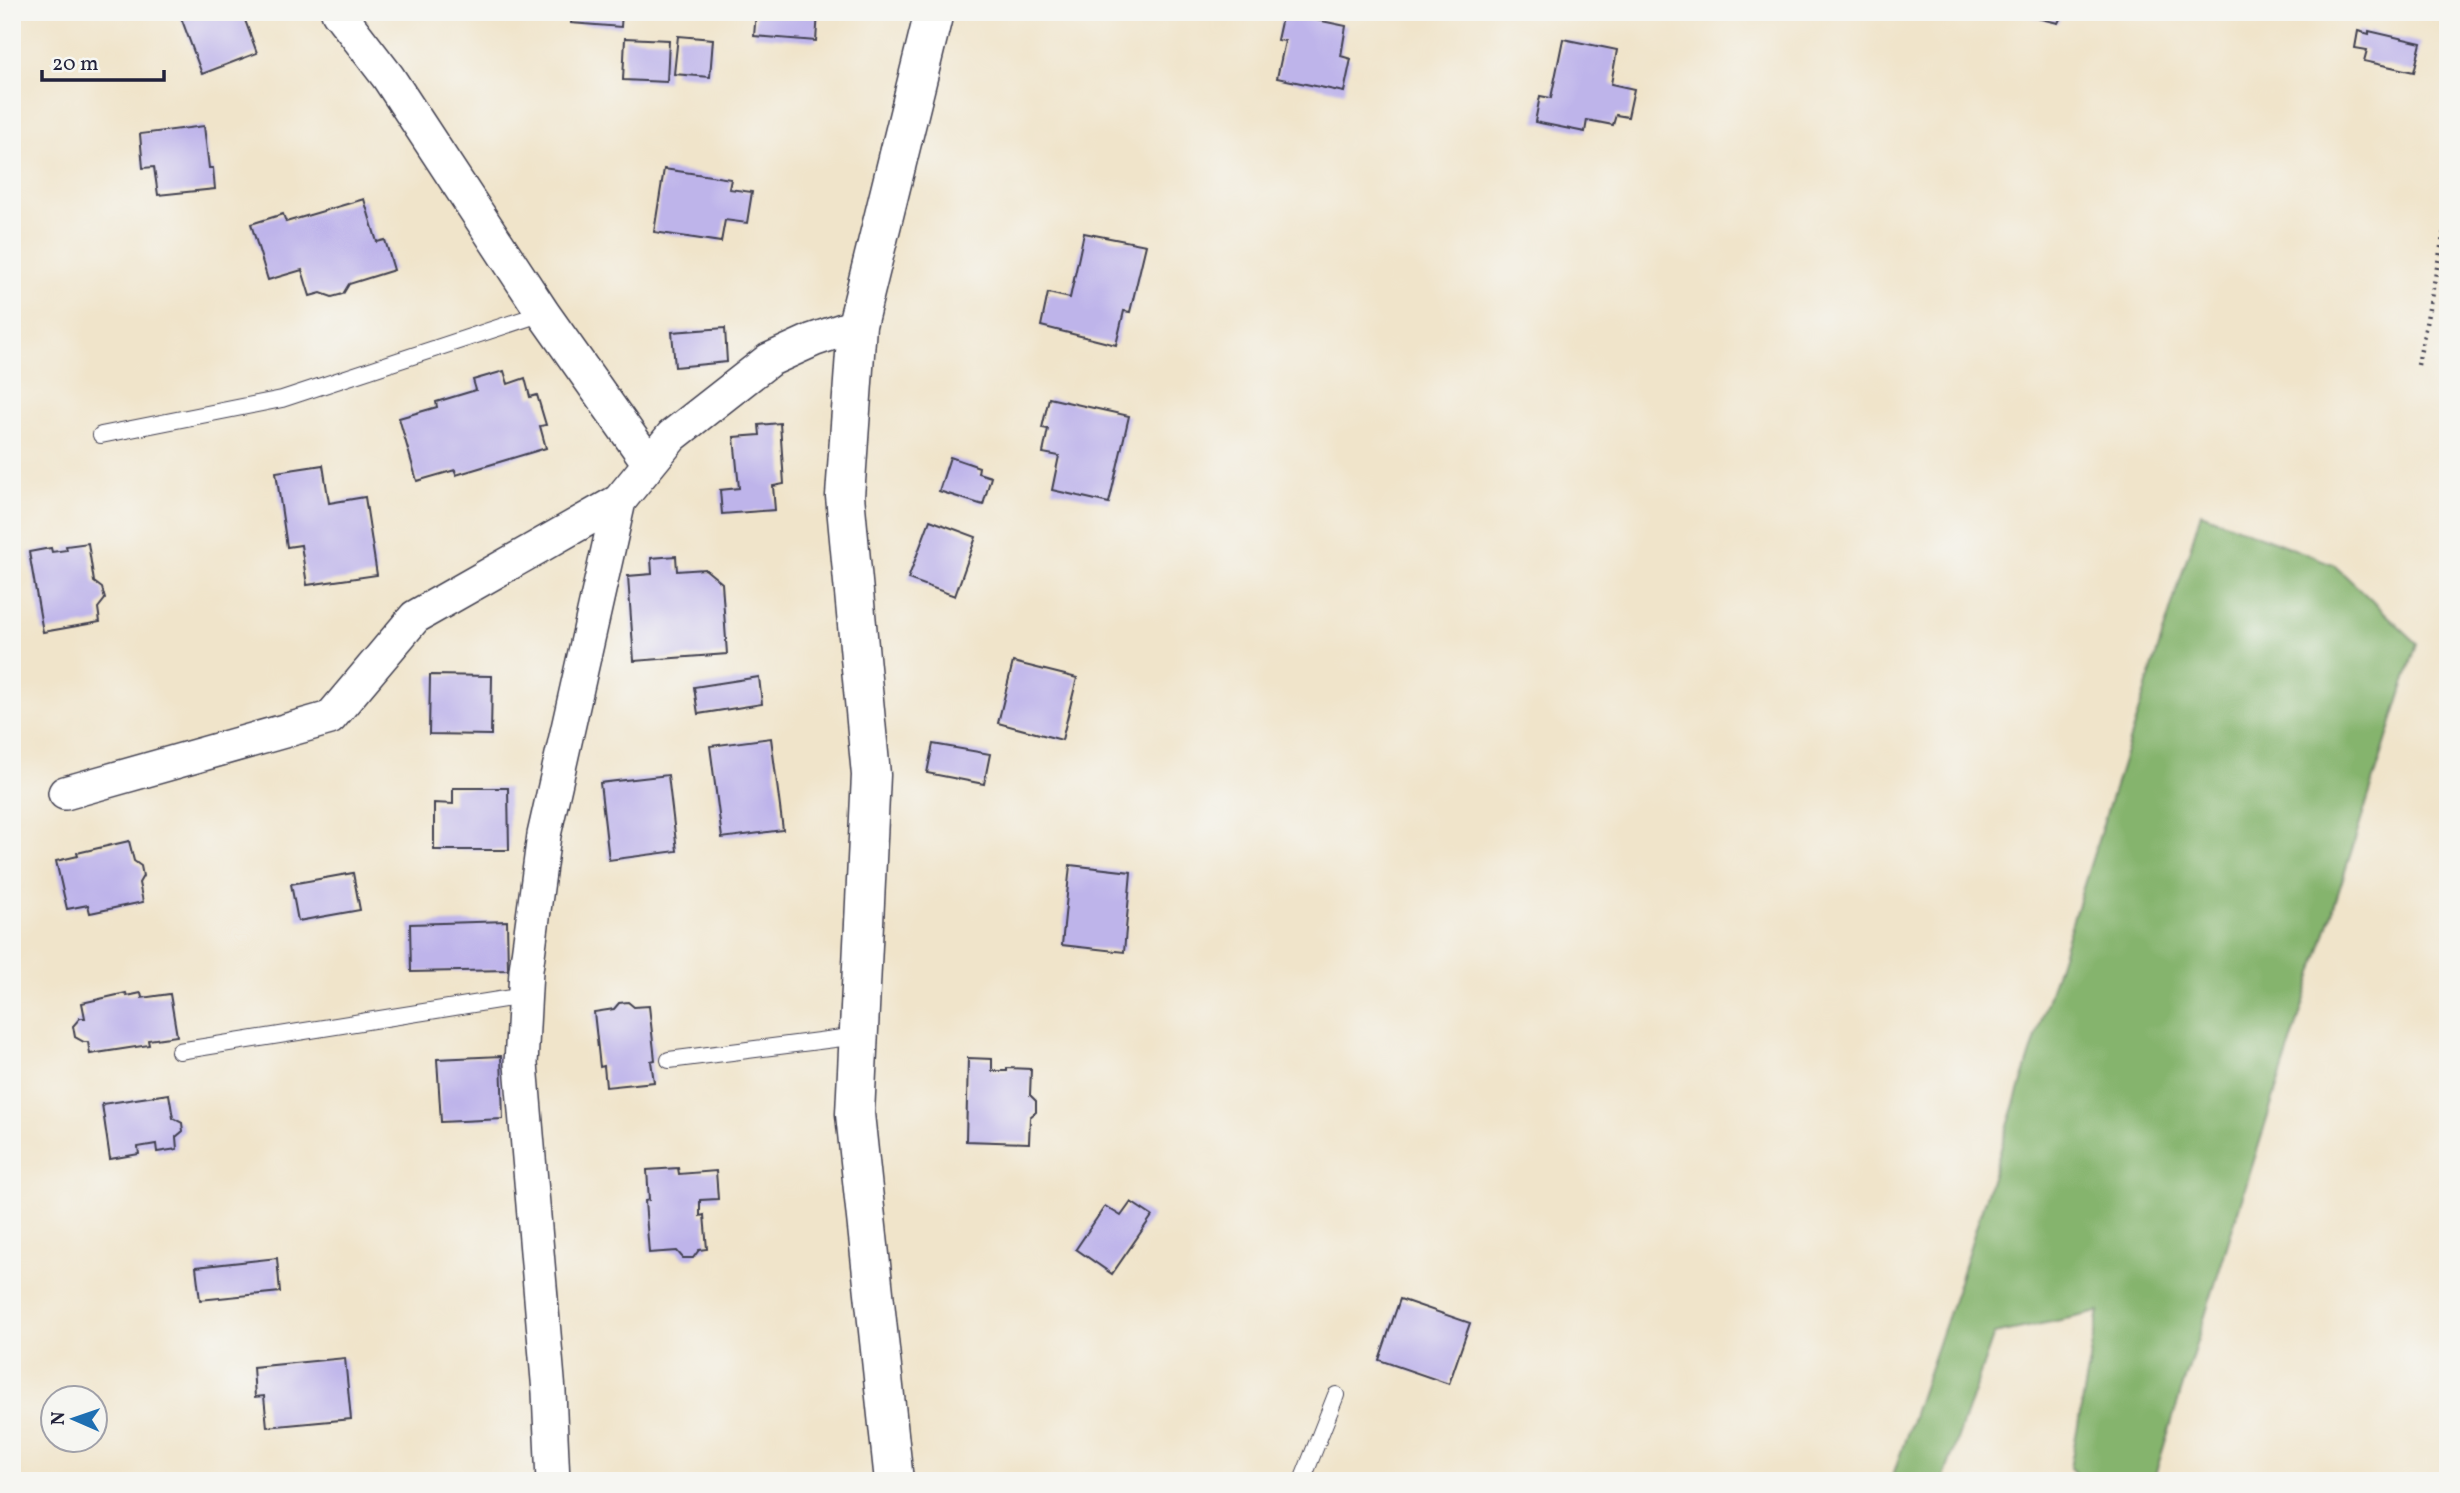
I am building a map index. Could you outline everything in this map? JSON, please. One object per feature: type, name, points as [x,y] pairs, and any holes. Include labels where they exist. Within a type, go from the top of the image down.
[{"type":"street","points":[[338,12],[388,77],[543,313],[649,463]]},
{"type":"street","points":[[894,1481],[855,1114],[871,775],[845,496],[857,325],[934,12]]},
{"type":"street","points":[[65,793],[330,718],[415,617],[619,501],[672,436],[769,360],[813,340],[857,325]]},
{"type":"street","points":[[553,1481],[550,1392],[522,1064],[524,996],[544,835],[619,501]]},
{"type":"lane","points":[[102,435],[282,399],[543,313]]},
{"type":"lane","points":[[178,1051],[524,996]]},
{"type":"lane","points":[[669,1060],[858,1036]]},
{"type":"lane","points":[[1302,1481],[1336,1395]]},
{"type":"path","points":[[2418,365],[2448,211]]},
{"type":"green space","points":[[2201,513],[2333,564],[2417,643],[2153,1481],[2085,1481],[2070,1468],[2099,1312],[1994,1334],[1943,1481],[1891,1481],[1956,1291]]},
{"type":"building","points":[[179,12],[242,12],[257,53],[202,74]]},
{"type":"building","points":[[572,12],[622,12],[621,27],[571,23]]},
{"type":"building","points":[[756,12],[818,12],[816,41],[754,36]]},
{"type":"building","points":[[2012,12],[2077,12],[2075,17],[2062,15],[2058,23]]},
{"type":"building","points":[[1283,13],[1346,26],[1341,56],[1351,59],[1344,92],[1277,78],[1285,41],[1277,40]]},
{"type":"building","points":[[2358,31],[2421,43],[2414,72],[2364,61],[2367,50],[2355,48]]},
{"type":"building","points":[[678,36],[713,39],[710,77],[674,74]]},
{"type":"building","points":[[625,38],[669,40],[667,82],[623,80]]},
{"type":"building","points":[[1563,39],[1617,50],[1611,84],[1634,89],[1628,117],[1616,115],[1613,125],[1587,120],[1585,132],[1535,122],[1540,96],[1551,98]]},
{"type":"building","points":[[204,126],[209,168],[213,168],[215,189],[158,195],[154,167],[143,168],[140,134]]},
{"type":"building","points":[[664,169],[731,179],[729,189],[752,192],[747,223],[725,220],[721,242],[654,232]]},
{"type":"building","points":[[364,199],[377,242],[385,240],[394,270],[349,284],[343,294],[332,297],[321,293],[310,296],[302,270],[268,280],[251,224],[283,214],[286,222]]},
{"type":"building","points":[[1084,233],[1146,245],[1130,312],[1124,311],[1116,345],[1041,326],[1048,293],[1070,298]]},
{"type":"building","points":[[725,328],[727,362],[675,367],[672,332]]},
{"type":"building","points":[[504,371],[508,384],[525,378],[530,397],[537,395],[546,425],[540,426],[546,448],[456,475],[455,470],[417,481],[399,418],[437,407],[436,402],[476,390],[473,380]]},
{"type":"building","points":[[1049,398],[1129,416],[1109,503],[1052,490],[1059,456],[1043,453],[1048,429],[1042,428]]},
{"type":"building","points":[[780,423],[784,484],[773,486],[775,510],[722,514],[720,490],[739,488],[734,437],[760,435],[759,425]]},
{"type":"building","points":[[950,457],[979,467],[978,473],[991,477],[983,505],[939,491]]},
{"type":"building","points":[[323,465],[329,503],[365,497],[377,575],[307,585],[301,545],[287,547],[276,472]]},
{"type":"building","points":[[930,520],[976,537],[955,596],[908,579]]},
{"type":"building","points":[[88,543],[94,582],[102,588],[105,599],[98,608],[100,622],[43,632],[29,552],[51,548],[52,552],[67,550],[66,546]]},
{"type":"building","points":[[676,556],[677,571],[705,569],[722,583],[727,654],[634,661],[628,576],[652,574],[651,558]]},
{"type":"building","points":[[1013,662],[1077,678],[1062,740],[998,723]]},
{"type":"building","points":[[430,675],[492,676],[491,735],[429,734]]},
{"type":"building","points":[[759,677],[762,704],[698,714],[694,687]]},
{"type":"building","points":[[771,738],[783,830],[722,838],[710,746]]},
{"type":"building","points":[[933,744],[990,754],[984,784],[927,773]]},
{"type":"building","points":[[668,775],[677,851],[609,860],[600,783]]},
{"type":"building","points":[[453,788],[508,788],[509,850],[434,850],[434,803],[453,804]]},
{"type":"building","points":[[129,841],[134,861],[141,866],[143,876],[139,883],[143,902],[90,913],[88,905],[67,909],[56,861],[78,856],[77,853]]},
{"type":"building","points":[[1070,865],[1131,872],[1124,952],[1062,945]]},
{"type":"building","points":[[353,873],[360,910],[298,921],[291,884]]},
{"type":"building","points":[[507,921],[508,970],[411,972],[410,924]]},
{"type":"building","points":[[126,993],[127,996],[141,993],[142,998],[170,994],[177,1036],[148,1040],[149,1045],[90,1054],[88,1042],[75,1037],[73,1026],[80,1018],[85,1018],[82,1003]]},
{"type":"building","points":[[628,1002],[634,1007],[649,1006],[655,1060],[651,1061],[654,1082],[606,1087],[604,1066],[600,1067],[594,1012],[614,1009],[619,1003]]},
{"type":"building","points":[[501,1056],[503,1119],[441,1122],[437,1059]]},
{"type":"building","points":[[968,1058],[992,1059],[992,1071],[1007,1071],[1007,1068],[1031,1069],[1030,1095],[1036,1101],[1036,1112],[1030,1117],[1029,1143],[966,1141]]},
{"type":"building","points":[[169,1094],[173,1118],[182,1123],[183,1131],[176,1137],[177,1149],[157,1152],[156,1144],[138,1147],[139,1154],[110,1159],[102,1104]]},
{"type":"building","points":[[678,1168],[679,1174],[716,1171],[718,1199],[700,1200],[700,1216],[704,1215],[707,1249],[699,1250],[693,1258],[683,1258],[677,1251],[649,1253],[645,1201],[649,1200],[647,1170]]},
{"type":"building","points":[[1131,1202],[1152,1216],[1112,1274],[1076,1249],[1105,1206],[1121,1216]]},
{"type":"building","points":[[277,1258],[280,1292],[200,1300],[196,1267]]},
{"type":"building","points":[[1400,1299],[1470,1323],[1449,1384],[1379,1360]]},
{"type":"building","points":[[345,1358],[351,1419],[267,1427],[264,1396],[255,1397],[253,1367]]}]
